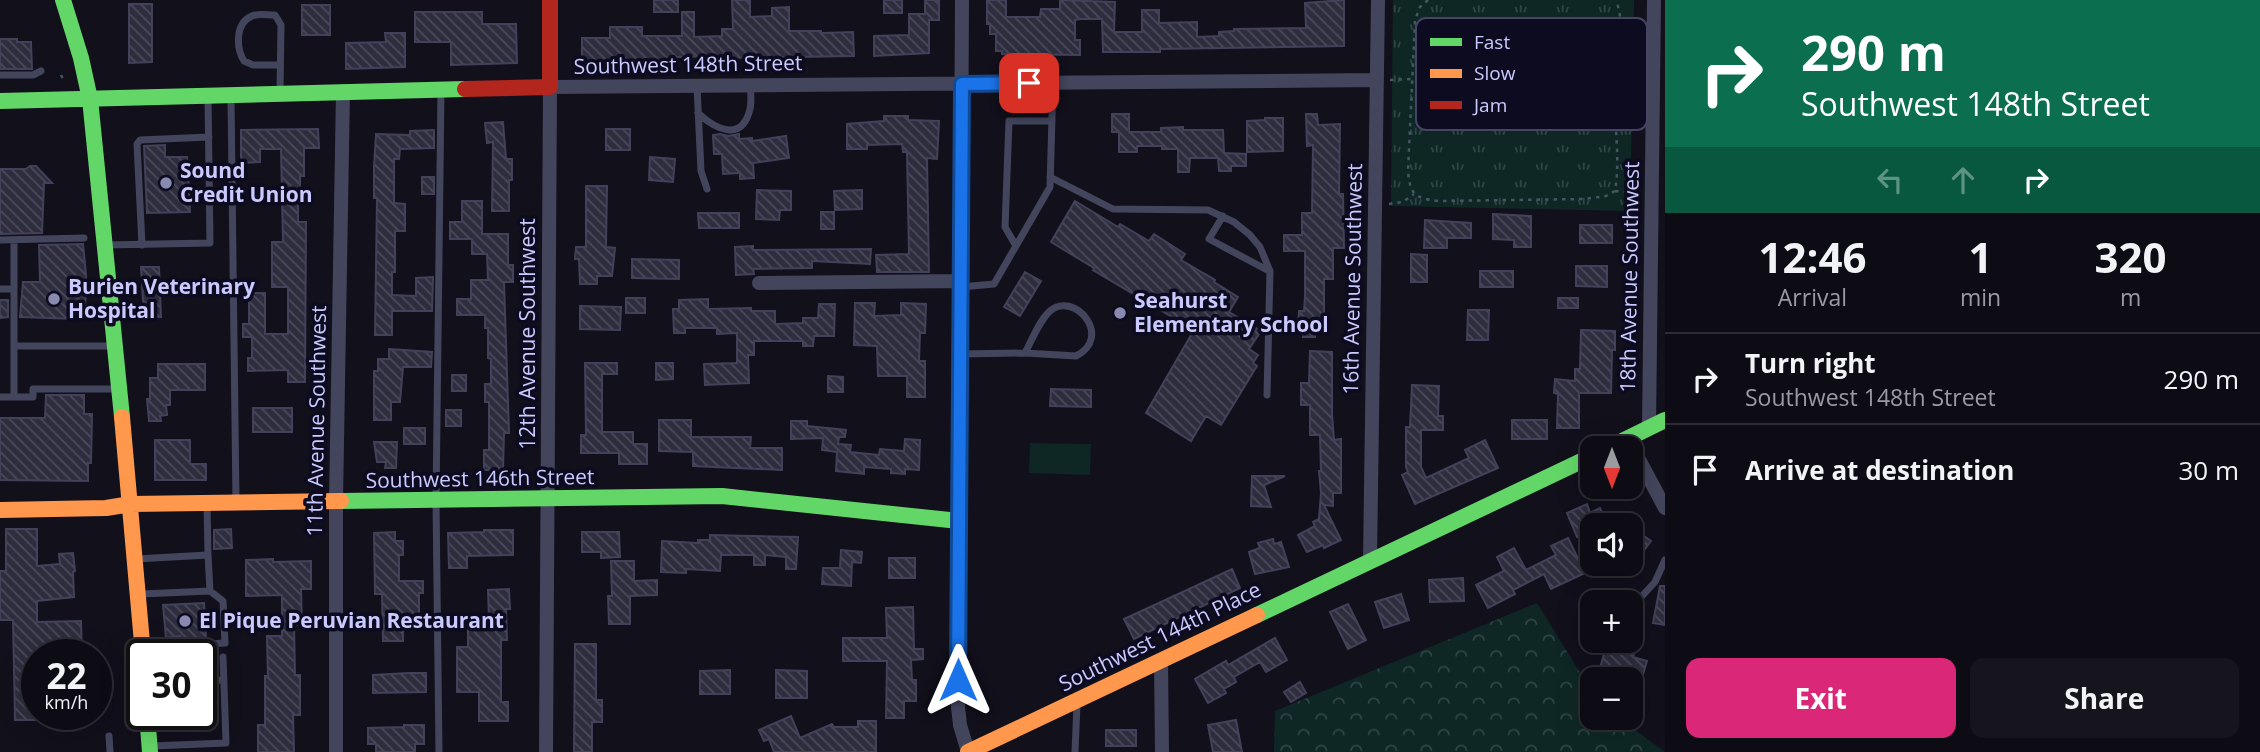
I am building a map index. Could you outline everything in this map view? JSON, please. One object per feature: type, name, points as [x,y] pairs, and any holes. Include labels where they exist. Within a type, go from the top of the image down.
[{"type":"street","points":[[63,0],[81,58],[90,99],[131,504],[141,639]]},
{"type":"street","name":"12th Avenue Southwest","points":[[546,752],[550,0]]},
{"type":"street","points":[[962,0],[958,706],[968,752]]},
{"type":"street","name":"16th Avenue Southwest","points":[[1370,559],[1378,0]]},
{"type":"street","name":"18th Avenue Southwest","points":[[1649,428],[1654,0]]},
{"type":"street","name":"Southwest 148th Street","points":[[0,101],[550,87],[1377,80]]},
{"type":"street","name":"11th Avenue Southwest","points":[[336,752],[336,502],[343,91]]},
{"type":"street","points":[[759,283],[961,284]]},
{"type":"street","points":[[1634,436],[1665,420]]},
{"type":"street","points":[[1370,559],[1580,462]]},
{"type":"street","points":[[1643,467],[1665,508]]},
{"type":"street","name":"Southwest 146th Street","points":[[0,510],[106,508],[131,504],[722,496],[959,521]]},
{"type":"street","name":"Southwest 144th Place","points":[[968,752],[1370,559]]},
{"type":"street","points":[[1161,660],[1162,752]]},
{"type":"street","points":[[148,730],[150,749]]},
{"type":"lane","points":[[280,65],[253,65],[244,61],[238,45],[243,24],[248,18],[275,15],[279,19],[281,25],[280,93]]},
{"type":"lane","points":[[0,75],[33,75],[41,71]]},
{"type":"lane","points":[[961,284],[994,284],[1050,187],[1053,83]]},
{"type":"lane","points":[[697,86],[701,172],[707,189]]},
{"type":"lane","points":[[698,113],[721,130],[730,131],[742,125],[750,109],[751,86]]},
{"type":"lane","points":[[439,752],[436,501],[441,89]]},
{"type":"lane","points":[[231,94],[236,503]]},
{"type":"lane","points":[[105,245],[210,243],[208,95]]},
{"type":"lane","points":[[1016,246],[1004,227],[1009,121],[1052,121]]},
{"type":"lane","points":[[142,245],[137,144],[140,140],[209,137]]},
{"type":"lane","points":[[1050,177],[1113,209],[1208,210],[1242,229],[1261,247],[1270,271],[1267,395]]},
{"type":"lane","points":[[1223,216],[1209,239],[1270,271]]},
{"type":"lane","points":[[0,240],[84,238]]},
{"type":"lane","points":[[14,240],[14,397]]},
{"type":"lane","points":[[0,289],[14,289]]},
{"type":"lane","points":[[959,354],[1025,353],[1076,356],[1090,345],[1092,333],[1088,317],[1064,306],[1054,308],[1048,313],[1025,353]]},
{"type":"lane","points":[[14,346],[115,346]]},
{"type":"lane","points":[[0,397],[33,397],[33,389],[119,389]]},
{"type":"lane","points":[[207,503],[210,591]]},
{"type":"lane","points":[[135,559],[208,555]]},
{"type":"lane","points":[[1643,597],[1655,582],[1665,559]]},
{"type":"lane","points":[[138,594],[210,591],[223,601],[225,643],[217,644]]},
{"type":"lane","points":[[150,749],[226,743],[223,657]]},
{"type":"lane","points":[[217,680],[224,680]]},
{"type":"lane","points":[[1075,752],[1077,700]]},
{"type":"lane","points":[[109,736],[110,752]]},
{"type":"path","points":[[1428,0],[1420,7],[1415,20],[1411,79],[1408,171],[1409,183],[1415,194],[1420,198],[1438,201],[1584,199],[1606,196],[1615,191],[1652,195]]},
{"type":"path","points":[[1616,0],[1621,18]]},
{"type":"path","points":[[1377,80],[1411,79]]},
{"type":"path","points":[[1615,191],[1616,130]]},
{"type":"path","points":[[1376,204],[1398,204],[1415,194]]},
{"type":"green space","points":[[1393,0],[1634,0],[1634,18],[1416,18],[1416,130],[1632,130],[1630,211],[1391,206]]},
{"type":"green space","points":[[1030,443],[1091,444],[1090,475],[1029,473]]},
{"type":"green space","points":[[1537,603],[1580,673],[1580,730],[1635,730],[1665,752],[1274,752],[1275,711]]},
{"type":"building","points":[[654,0],[678,0],[678,12],[654,12]]},
{"type":"building","points":[[732,0],[750,0],[750,17],[772,16],[772,8],[789,7],[789,31],[853,32],[854,56],[673,57],[673,61],[582,62],[582,38],[610,38],[610,27],[642,27],[642,36],[682,36],[682,12],[694,12],[694,37],[722,36],[722,29],[733,29]]},
{"type":"building","points":[[884,0],[902,0],[902,13],[884,13]]},
{"type":"building","points":[[925,0],[939,0],[939,20],[929,20],[929,53],[874,56],[874,36],[909,35],[909,14],[925,14]]},
{"type":"building","points":[[987,0],[1006,0],[1006,17],[1040,17],[1041,9],[1060,9],[1060,0],[1115,2],[1114,32],[1142,32],[1142,10],[1159,10],[1159,23],[1197,22],[1197,37],[1219,36],[1219,32],[1234,29],[1306,28],[1305,3],[1344,0],[1344,46],[1103,52],[1102,19],[1080,19],[1075,20],[1075,40],[1080,40],[1080,55],[1002,54],[1002,51],[996,51],[996,34],[990,34],[990,24],[987,24]]},
{"type":"building","points":[[129,4],[152,4],[152,62],[129,63]]},
{"type":"building","points":[[302,5],[330,5],[330,35],[302,35]]},
{"type":"building","points":[[415,12],[482,12],[482,24],[516,24],[517,63],[451,65],[451,42],[415,42]]},
{"type":"building","points":[[385,33],[405,33],[405,67],[346,69],[346,43],[386,42]]},
{"type":"building","points":[[0,39],[31,42],[32,69],[0,69]]},
{"type":"building","points":[[1112,114],[1129,114],[1129,132],[1161,132],[1161,128],[1183,127],[1183,130],[1223,130],[1224,153],[1246,154],[1246,166],[1231,166],[1231,171],[1219,171],[1218,158],[1190,158],[1189,172],[1178,172],[1178,149],[1137,146],[1137,152],[1119,152],[1119,132],[1112,132]]},
{"type":"building","points":[[1306,114],[1317,114],[1318,125],[1340,124],[1339,194],[1343,194],[1344,248],[1333,248],[1333,279],[1324,279],[1324,327],[1315,327],[1315,337],[1303,337],[1303,327],[1298,327],[1299,311],[1304,311],[1305,251],[1284,251],[1284,235],[1302,235],[1302,213],[1312,213],[1313,145],[1307,146]]},
{"type":"building","points":[[884,116],[908,116],[908,120],[939,121],[937,159],[927,158],[929,272],[877,272],[876,255],[909,254],[907,152],[903,152],[902,144],[867,145],[867,149],[847,149],[847,124],[884,121]]},
{"type":"building","points":[[1283,118],[1283,151],[1247,152],[1247,121]]},
{"type":"building","points":[[503,122],[506,159],[512,159],[509,211],[492,211],[493,142],[487,143],[485,123]]},
{"type":"building","points":[[318,129],[319,148],[304,148],[304,176],[300,176],[298,199],[298,222],[306,222],[305,382],[288,382],[288,370],[248,371],[248,358],[252,358],[252,337],[243,337],[243,324],[249,324],[249,293],[265,293],[265,334],[288,334],[288,287],[272,287],[272,242],[283,242],[281,149],[260,149],[260,162],[241,163],[241,130]]},
{"type":"building","points":[[606,129],[630,129],[630,150],[606,150]]},
{"type":"building","points":[[434,130],[434,148],[400,149],[399,159],[394,159],[394,203],[405,204],[405,231],[395,231],[395,272],[392,272],[392,295],[416,296],[416,278],[433,277],[432,311],[392,311],[392,335],[375,335],[376,134],[410,135],[410,131]]},
{"type":"building","points":[[739,134],[739,139],[752,138],[752,141],[786,136],[789,158],[753,163],[754,178],[740,179],[740,173],[723,174],[722,154],[714,154],[713,135]]},
{"type":"building","name":"Sound Credit Union","points":[[165,145],[165,157],[187,157],[190,212],[147,213],[144,146]]},
{"type":"building","points":[[650,157],[675,159],[673,182],[649,180]]},
{"type":"building","points":[[36,166],[52,183],[44,183],[42,233],[0,234],[0,169],[26,169]]},
{"type":"building","points":[[422,177],[434,177],[434,194],[422,194]]},
{"type":"building","points":[[586,186],[607,186],[606,247],[615,248],[612,276],[597,276],[597,284],[580,284],[579,259],[575,259],[576,247],[586,247]]},
{"type":"building","points":[[757,190],[791,191],[791,210],[780,210],[779,220],[756,219]]},
{"type":"building","points":[[862,190],[862,209],[835,210],[834,191]]},
{"type":"building","points":[[462,201],[482,201],[482,234],[508,234],[508,265],[513,265],[513,282],[504,282],[509,433],[504,433],[503,470],[484,470],[484,450],[489,450],[489,402],[485,402],[485,384],[491,384],[491,359],[488,358],[485,315],[457,315],[457,299],[471,299],[471,280],[488,280],[487,254],[472,254],[472,239],[450,239],[450,222],[462,222]]},
{"type":"building","points":[[1075,201],[1118,227],[1120,224],[1149,241],[1154,234],[1185,254],[1181,260],[1238,297],[1229,312],[1261,331],[1249,349],[1258,355],[1253,363],[1257,366],[1221,425],[1206,416],[1191,441],[1146,413],[1194,330],[1051,242]]},
{"type":"building","points":[[821,212],[834,212],[834,229],[821,229]]},
{"type":"building","points":[[698,213],[739,213],[739,228],[699,228]]},
{"type":"building","points":[[1493,214],[1531,216],[1531,247],[1514,247],[1514,240],[1493,239]]},
{"type":"building","points":[[1425,220],[1471,223],[1471,238],[1447,238],[1447,248],[1424,248]]},
{"type":"building","points":[[1580,225],[1612,225],[1612,243],[1580,243]]},
{"type":"building","points":[[83,244],[86,275],[85,317],[20,317],[23,282],[40,282],[39,245]]},
{"type":"building","points":[[753,246],[753,250],[871,249],[870,264],[812,261],[812,268],[753,269],[754,274],[736,275],[735,247]]},
{"type":"building","points":[[1411,254],[1427,255],[1427,282],[1411,282]]},
{"type":"building","points":[[632,259],[679,260],[679,279],[632,278]]},
{"type":"building","points":[[1576,266],[1607,266],[1607,287],[1576,286]]},
{"type":"building","points":[[141,267],[159,267],[161,317],[144,317]]},
{"type":"building","points":[[1480,271],[1513,271],[1513,287],[1480,287]]},
{"type":"building","points":[[1025,272],[1041,281],[1020,316],[1004,307]]},
{"type":"building","points":[[626,298],[645,298],[645,313],[626,313]]},
{"type":"building","points":[[1558,298],[1578,298],[1578,308],[1558,308]]},
{"type":"building","points":[[708,299],[708,309],[751,308],[751,311],[775,311],[775,324],[803,323],[803,318],[818,318],[819,304],[835,304],[834,336],[814,336],[813,346],[803,346],[803,341],[754,341],[754,355],[748,355],[749,383],[705,385],[704,364],[737,363],[737,333],[717,334],[717,328],[685,328],[685,333],[674,333],[673,309],[679,309],[679,300]]},
{"type":"building","points":[[0,300],[8,300],[8,317],[0,318]]},
{"type":"building","points":[[855,303],[875,303],[874,316],[901,315],[901,303],[926,304],[925,333],[920,333],[919,361],[925,361],[925,397],[907,397],[907,376],[878,376],[877,346],[854,345]]},
{"type":"building","points":[[580,306],[621,307],[620,330],[580,329]]},
{"type":"building","points":[[1468,310],[1489,310],[1488,340],[1467,340]]},
{"type":"building","points":[[1581,330],[1615,331],[1611,393],[1579,393],[1579,428],[1557,428],[1558,394],[1554,393],[1555,379],[1575,381],[1575,369],[1580,369]]},
{"type":"building","points":[[389,349],[432,352],[431,367],[403,367],[400,402],[391,402],[391,420],[374,420],[374,371],[378,371],[378,359],[389,359]]},
{"type":"building","points":[[1310,351],[1332,352],[1332,414],[1334,440],[1341,439],[1341,493],[1333,493],[1333,506],[1324,505],[1341,540],[1307,552],[1298,535],[1315,526],[1313,522],[1319,519],[1321,493],[1320,435],[1310,435],[1310,405],[1301,405],[1301,383],[1309,383]]},
{"type":"building","points":[[585,363],[617,363],[617,374],[602,374],[602,432],[633,432],[633,444],[647,444],[647,464],[619,464],[619,453],[581,453],[581,435],[586,435]]},
{"type":"building","points":[[656,363],[673,363],[673,379],[656,380]]},
{"type":"building","points":[[158,364],[205,364],[205,390],[170,390],[170,405],[166,405],[167,415],[160,416],[161,421],[149,421],[147,399],[150,399],[150,378],[158,378]]},
{"type":"building","points":[[452,375],[466,375],[466,391],[452,391]]},
{"type":"building","points":[[828,376],[843,377],[843,392],[828,392]]},
{"type":"building","points":[[1412,385],[1439,386],[1438,416],[1443,416],[1443,430],[1421,430],[1421,467],[1426,478],[1469,458],[1465,450],[1485,440],[1498,468],[1415,504],[1402,475],[1408,472],[1406,427],[1410,427]]},
{"type":"building","points":[[1051,389],[1091,390],[1091,407],[1050,406]]},
{"type":"building","points":[[46,395],[84,395],[84,414],[92,414],[88,481],[0,480],[0,418],[45,418]]},
{"type":"building","points":[[253,408],[292,408],[292,432],[253,432]]},
{"type":"building","points":[[446,410],[461,410],[461,426],[446,426]]},
{"type":"building","points":[[659,420],[691,420],[691,437],[751,437],[750,448],[782,448],[782,470],[693,466],[693,452],[659,451]]},
{"type":"building","points":[[1512,420],[1547,420],[1547,439],[1512,439]]},
{"type":"building","points":[[791,421],[807,421],[807,426],[846,430],[845,437],[839,437],[838,444],[851,445],[850,452],[879,455],[880,449],[904,451],[905,439],[920,440],[919,470],[905,469],[905,474],[891,473],[891,469],[864,467],[864,474],[836,471],[837,452],[822,450],[823,438],[791,439]]},
{"type":"building","points":[[404,428],[425,428],[425,444],[404,444]]},
{"type":"building","points":[[155,440],[190,440],[190,464],[206,464],[206,480],[155,480]]},
{"type":"building","points":[[374,442],[397,442],[396,468],[385,468],[386,462],[377,462]]},
{"type":"building","points":[[1252,476],[1285,476],[1264,485],[1271,507],[1251,506]]},
{"type":"building","points":[[1587,504],[1590,513],[1580,513],[1580,536],[1577,537],[1567,513]]},
{"type":"building","points":[[1600,508],[1602,513],[1590,513]]},
{"type":"building","points":[[6,529],[37,529],[37,566],[60,564],[59,554],[73,553],[74,597],[37,601],[37,622],[81,621],[82,639],[21,639],[21,720],[15,720],[13,620],[0,620],[0,571],[6,571]]},
{"type":"building","points":[[231,529],[232,548],[214,549],[214,530]]},
{"type":"building","points":[[513,530],[513,555],[467,556],[467,568],[449,568],[448,533]]},
{"type":"building","points":[[395,532],[395,541],[403,541],[403,555],[399,555],[399,581],[423,581],[423,593],[419,593],[419,617],[403,617],[403,641],[383,641],[382,594],[375,594],[374,533]]},
{"type":"building","points":[[582,532],[619,532],[620,557],[601,558],[601,552],[582,552]]},
{"type":"building","points":[[710,535],[798,537],[796,569],[786,569],[786,557],[765,555],[765,565],[754,565],[754,555],[721,555],[720,571],[686,569],[686,573],[661,572],[662,541],[698,543],[698,540],[710,540]]},
{"type":"building","points":[[1643,535],[1651,541],[1643,552]]},
{"type":"building","points":[[1568,538],[1580,563],[1580,575],[1551,589],[1544,574],[1513,590],[1515,594],[1488,608],[1476,585],[1504,571],[1497,557],[1514,548],[1526,570],[1556,555],[1551,546]]},
{"type":"building","points":[[1273,539],[1274,544],[1281,542],[1289,567],[1255,574],[1249,552],[1260,548],[1258,543]]},
{"type":"building","points":[[841,550],[862,552],[861,563],[852,562],[851,586],[822,584],[823,568],[840,568]]},
{"type":"building","points":[[889,558],[915,558],[915,578],[889,578]]},
{"type":"building","points":[[273,559],[273,562],[311,561],[311,589],[301,589],[302,625],[294,625],[295,675],[300,675],[300,715],[293,715],[294,752],[258,752],[258,725],[265,725],[267,636],[282,636],[282,595],[246,596],[246,560]]},
{"type":"building","points":[[611,561],[634,561],[634,581],[657,580],[657,595],[630,596],[630,624],[609,624],[608,596],[612,596]]},
{"type":"building","points":[[1232,569],[1240,588],[1134,639],[1124,619]]},
{"type":"building","points":[[1463,578],[1464,601],[1430,602],[1429,580]]},
{"type":"building","points":[[1660,586],[1665,586],[1665,625],[1653,623]]},
{"type":"building","points":[[509,589],[510,609],[506,609],[507,640],[501,640],[501,702],[508,702],[508,721],[479,721],[479,692],[457,692],[457,647],[468,647],[468,621],[489,620],[488,590]]},
{"type":"building","points":[[1401,594],[1409,620],[1384,628],[1375,602]]},
{"type":"building","name":"El Pique Peruvian Restaurant","points":[[204,603],[206,638],[166,638],[163,605]]},
{"type":"building","points":[[1348,604],[1366,640],[1348,649],[1330,612]]},
{"type":"building","points":[[913,607],[914,649],[923,649],[923,659],[911,660],[912,680],[916,680],[916,701],[904,701],[904,718],[886,718],[887,661],[843,661],[843,638],[887,638],[886,608]]},
{"type":"building","points":[[1275,638],[1287,660],[1266,672],[1260,662],[1234,677],[1236,682],[1224,689],[1226,693],[1208,703],[1195,679],[1226,661],[1228,665]]},
{"type":"building","points":[[575,644],[596,644],[596,700],[602,700],[602,722],[592,722],[592,752],[574,752]]},
{"type":"building","points":[[1604,653],[1634,653],[1633,657],[1647,661],[1643,674],[1643,667],[1600,667]]},
{"type":"building","points":[[730,670],[730,694],[700,694],[700,671]]},
{"type":"building","points":[[776,670],[807,671],[807,698],[776,698]]},
{"type":"building","points":[[426,673],[426,692],[373,693],[373,675]]},
{"type":"building","points":[[1300,682],[1306,693],[1291,702],[1284,692]]},
{"type":"building","points":[[791,716],[800,738],[832,724],[834,727],[858,727],[858,721],[876,721],[876,752],[774,752],[769,739],[764,741],[759,730]]},
{"type":"building","points":[[1236,720],[1242,752],[1213,752],[1208,725]]},
{"type":"building","points":[[424,725],[424,744],[415,744],[415,752],[376,752],[376,744],[368,744],[368,728]]},
{"type":"building","points":[[1106,730],[1136,730],[1136,746],[1106,746]]},
{"type":"traffic: fast","points":[[63,0],[81,58],[90,99],[122,417]]},
{"type":"traffic: fast","points":[[0,101],[465,89]]},
{"type":"traffic: fast","points":[[1632,436],[1665,420]]},
{"type":"traffic: fast","points":[[1257,615],[1580,462]]},
{"type":"traffic: fast","points":[[341,501],[722,496],[959,521]]},
{"type":"traffic: fast","points":[[148,730],[150,752]]},
{"type":"traffic: slow","points":[[122,417],[142,639]]},
{"type":"traffic: slow","points":[[0,510],[106,508],[131,504],[341,501]]},
{"type":"traffic: slow","points":[[968,752],[1257,615]]},
{"type":"traffic: jam","points":[[465,89],[550,87],[550,0]]},
{"type":"place","name":"Sound Credit Union","points":[[166,183]]},
{"type":"place","name":"Burien Veterinary Hospital","points":[[54,299]]},
{"type":"place","name":"Seahurst Elementary School","points":[[1120,313]]},
{"type":"place","name":"El Pique Peruvian Restaurant","points":[[185,621]]},
{"type":"route","points":[[958,680],[962,84],[1029,83]]}]
